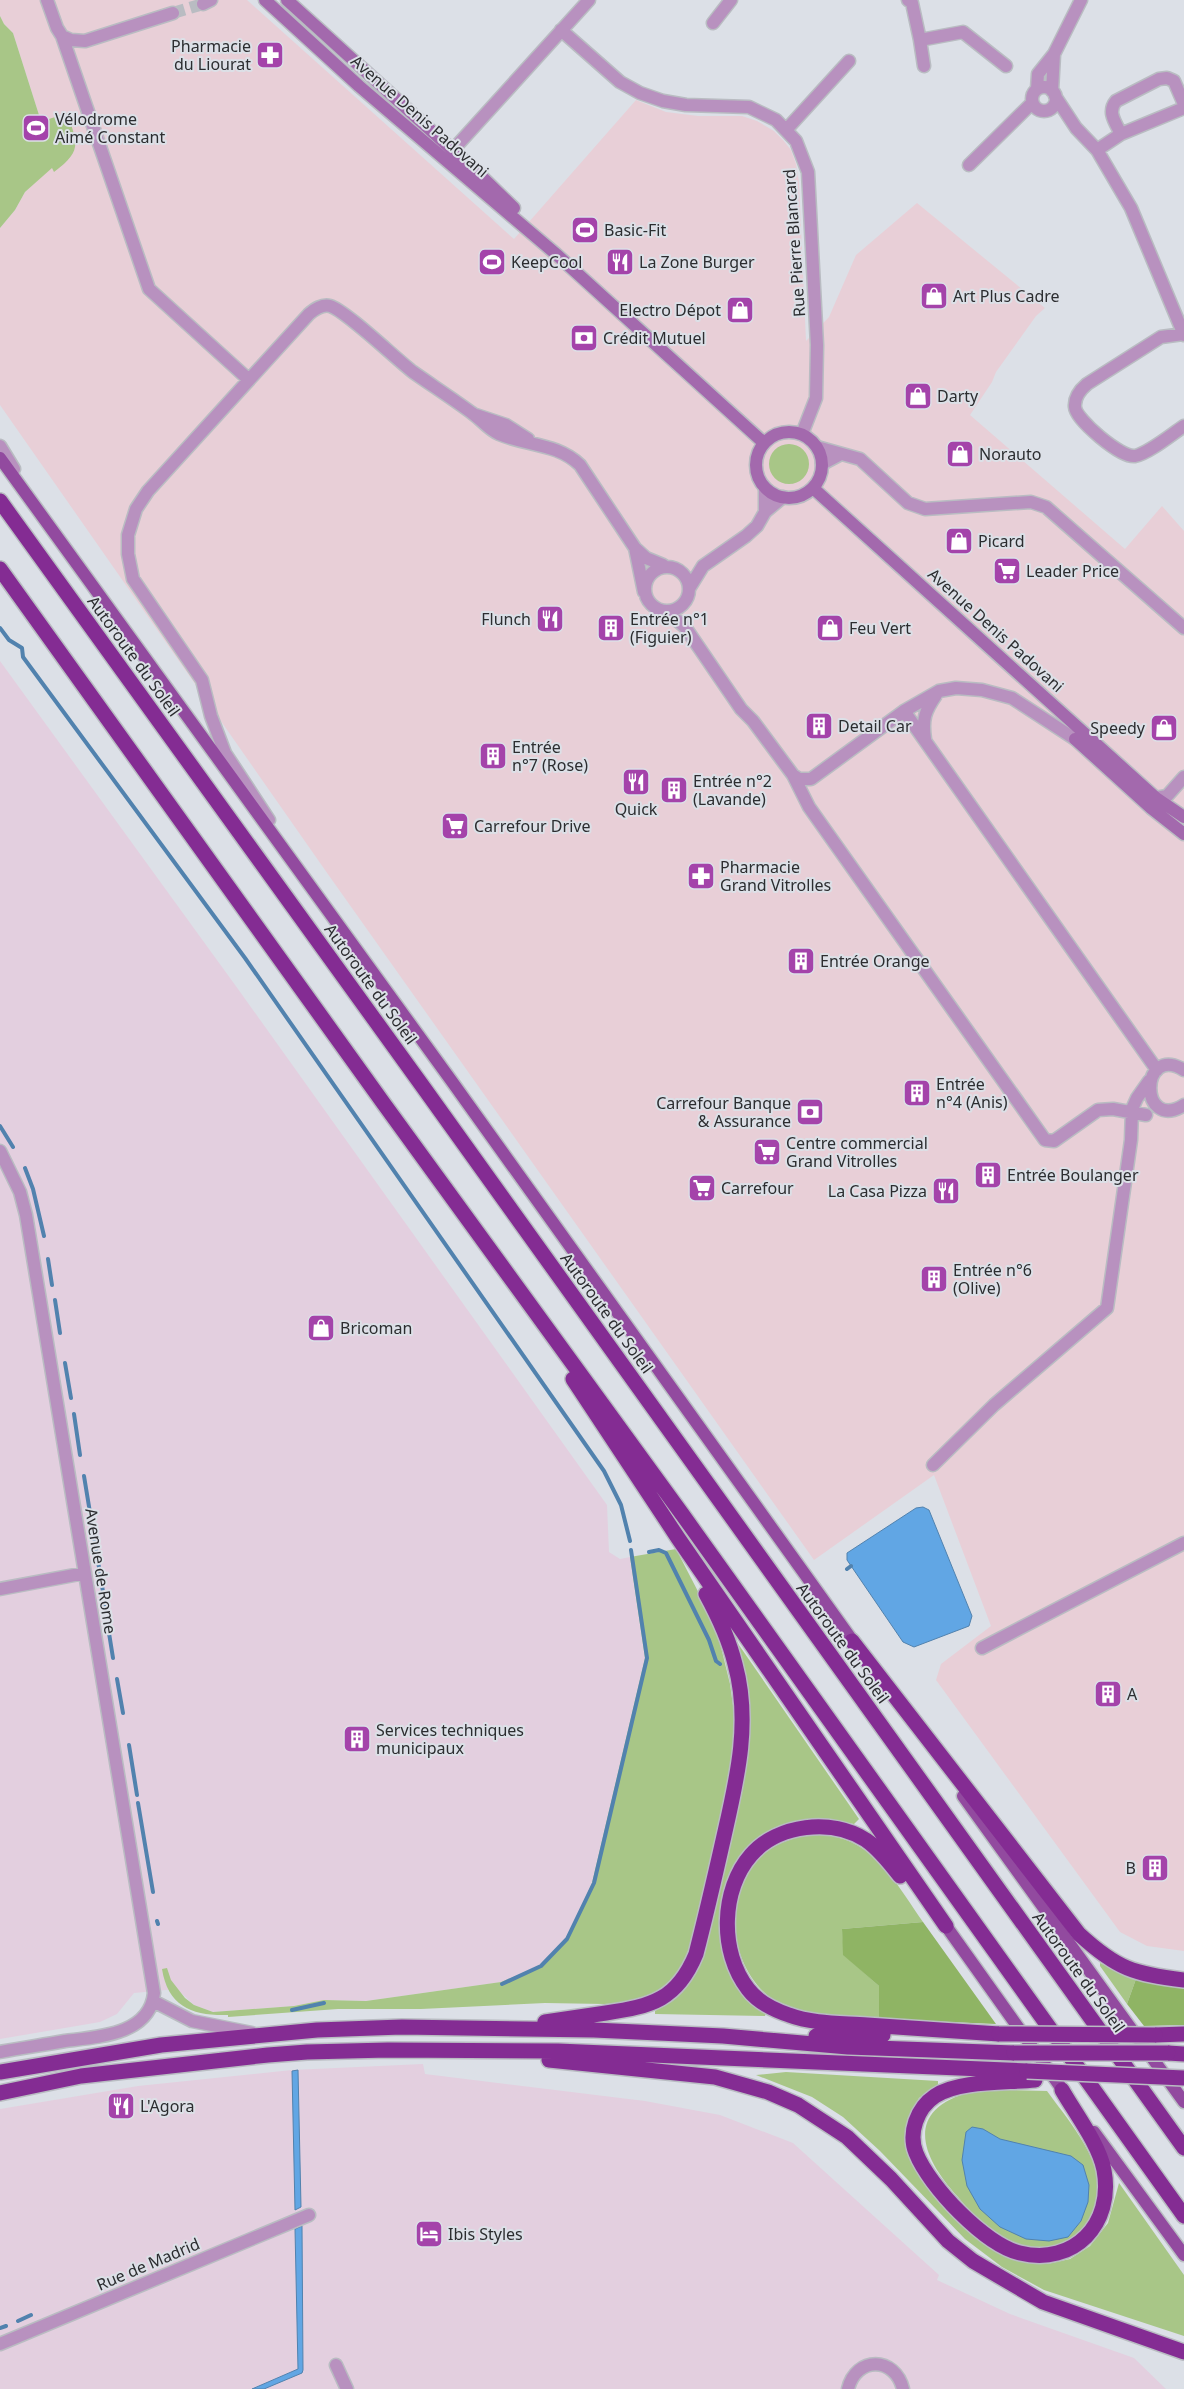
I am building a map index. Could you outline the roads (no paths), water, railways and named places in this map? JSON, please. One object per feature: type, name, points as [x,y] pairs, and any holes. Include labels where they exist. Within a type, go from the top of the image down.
[{"type":"highway","name":"Autoroute du Soleil","points":[[0,501],[427,1092],[1184,2148]]},
{"type":"highway","points":[[0,569],[1184,2216]]},
{"type":"highway","points":[[517,1286],[583,1395],[678,1538],[946,1926]]},
{"type":"highway","points":[[504,2028],[627,2010],[657,2002],[681,1983],[690,1970],[696,1954],[742,1753],[742,1712],[739,1680],[731,1651],[718,1616],[678,1538]]},
{"type":"highway","points":[[852,1641],[1079,1934],[1108,1959],[1125,1968],[1184,1980]]},
{"type":"highway","points":[[946,1926],[922,1905],[887,1860],[866,1840],[838,1829],[818,1827],[800,1828],[766,1841],[751,1855],[739,1873],[731,1891],[728,1909],[730,1948],[741,1979],[755,1996],[779,2011],[805,2020],[999,2034]]},
{"type":"highway","points":[[0,2072],[161,2045],[262,2034],[402,2027],[504,2028],[723,2036],[1184,2034]]},
{"type":"highway","points":[[723,2036],[848,2047],[1014,2053],[1184,2054]]},
{"type":"highway","points":[[388,2050],[582,2062],[690,2073],[715,2077],[768,2092],[798,2105],[847,2137],[891,2180],[948,2241],[973,2261],[1016,2288],[1043,2302],[1184,2352]]},
{"type":"highway","points":[[0,2092],[81,2076],[307,2052],[388,2050],[558,2051],[1031,2076],[1100,2073],[1183,2075]]},
{"type":"highway","points":[[1031,2076],[944,2090],[923,2106],[915,2120],[913,2138],[915,2152],[926,2172],[946,2195],[977,2227],[996,2242],[1018,2253],[1037,2256],[1069,2250],[1091,2231],[1103,2208],[1106,2187],[1104,2168],[1090,2138],[1062,2090]]},
{"type":"main road","name":"Avenue Denis Padovani","points":[[265,0],[359,86],[556,254],[764,443]]},
{"type":"main road","name":"Avenue Denis Padovani","points":[[287,0],[498,192],[556,254]]},
{"type":"main road","points":[[782,432],[802,434],[817,447],[822,464],[821,473],[813,488],[804,494],[794,498],[783,497],[765,488],[759,480],[756,461],[764,443],[782,432]]},
{"type":"main road","points":[[0,458],[1184,2102]]},
{"type":"main road","name":"Avenue Denis Padovani","points":[[813,488],[1156,798],[1184,818]]},
{"type":"main road","name":"Avenue Denis Padovani","points":[[1075,739],[1151,808],[1184,834]]},
{"type":"main road","name":"Avenue Denis Padovani","points":[[1156,798],[1184,834]]},
{"type":"main road","points":[[946,1926],[1062,2090],[1184,2255]]},
{"type":"street","points":[[47,0],[57,28],[62,36],[149,289],[248,379]]},
{"type":"street","points":[[452,151],[589,0]]},
{"type":"street","points":[[713,22],[732,0]]},
{"type":"street","points":[[908,0],[912,3],[924,66]]},
{"type":"street","points":[[1038,89],[1038,74],[1054,54],[1081,0]]},
{"type":"street","points":[[62,36],[71,40],[84,41],[173,13]]},
{"type":"street","name":"Rue Pierre Blancard","points":[[561,30],[620,82],[640,93],[662,101],[686,106],[749,107],[776,120],[796,141],[805,159],[809,186],[817,388],[814,404],[802,434]]},
{"type":"street","points":[[920,40],[963,32],[1006,66]]},
{"type":"street","points":[[1048,111],[1056,102],[1054,93],[1054,54]]},
{"type":"street","points":[[786,130],[849,61]]},
{"type":"street","points":[[1097,150],[1121,134],[1184,106],[1174,81],[1167,78],[1159,79],[1116,101],[1112,106],[1111,114],[1121,134]]},
{"type":"street","points":[[969,165],[1032,103],[1034,93],[1038,89],[1048,88],[1054,93],[1076,128],[1097,150],[1131,208],[1184,335],[1161,337],[1086,384],[1080,391],[1075,408],[1079,418],[1124,454],[1135,456],[1184,426]]},
{"type":"street","points":[[1032,103],[1035,108],[1048,111],[1076,128]]},
{"type":"street","points":[[328,913],[225,753],[211,716],[202,680],[133,579],[128,554],[130,527],[136,510],[148,491],[309,314],[319,307],[330,306],[346,316],[396,359],[474,414],[487,427],[500,434],[562,452],[580,465],[635,548],[646,558],[682,571],[690,587]]},
{"type":"street","points":[[0,446],[48,525]]},
{"type":"street","points":[[817,447],[840,455],[860,458],[908,503],[925,509],[1031,502],[1046,507],[1184,628]]},
{"type":"street","points":[[822,464],[840,455]]},
{"type":"street","points":[[765,488],[765,512]]},
{"type":"street","points":[[685,627],[684,603],[690,587],[703,566],[746,536],[757,526],[765,512],[783,497]]},
{"type":"street","points":[[635,548],[641,586],[647,600],[652,607],[667,612],[685,627],[741,709],[754,721],[793,775],[809,807],[1045,1140],[1049,1142],[1054,1141],[1098,1110],[1112,1109],[1131,1114],[1146,1115],[1176,1110]]},
{"type":"street","points":[[647,600],[647,582],[654,571],[668,566],[703,566]]},
{"type":"street","points":[[667,612],[684,603]]},
{"type":"street","points":[[793,775],[799,779],[811,779],[904,711],[939,690],[956,688],[982,690],[1012,698],[1075,739]]},
{"type":"street","points":[[925,740],[922,722],[928,707],[939,690]]},
{"type":"street","points":[[904,711],[1157,1070]]},
{"type":"street","points":[[1156,798],[1167,796],[1184,776]]},
{"type":"street","points":[[933,1465],[994,1405],[1107,1308],[1131,1140],[1131,1114],[1137,1098],[1157,1070],[1169,1066],[1184,1070]]},
{"type":"street","points":[[1149,1081],[1149,1095],[1152,1101],[1176,1110]]},
{"type":"street","points":[[1131,1140],[1139,1123],[1146,1115]]},
{"type":"street","name":"Avenue de Rome","points":[[0,1151],[20,1192],[26,1215],[145,1934],[153,2001]]},
{"type":"street","points":[[982,1648],[1184,1543]]},
{"type":"street","points":[[0,1589],[85,1573]]},
{"type":"street","points":[[0,2052],[120,2032],[144,2016],[153,2001],[192,2021],[262,2034]]},
{"type":"street","name":"Rue de Madrid","points":[[0,2344],[309,2215]]},
{"type":"street","points":[[848,2389],[853,2375],[860,2368],[877,2364],[887,2366],[895,2371],[902,2381],[903,2389]]},
{"type":"street","points":[[336,2365],[347,2389]]},
{"type":"water","points":[[923,1507],[929,1510],[972,1616],[969,1626],[914,1647],[903,1642],[847,1560],[847,1553],[916,1508]]},
{"type":"water","points":[[298,2070],[301,2207],[295,2210],[292,2071]]},
{"type":"water","points":[[972,2127],[983,2129],[1000,2139],[1071,2156],[1083,2165],[1089,2185],[1088,2202],[1081,2221],[1068,2237],[1049,2241],[1026,2239],[1000,2227],[980,2209],[967,2186],[962,2160],[966,2132]]},
{"type":"water","points":[[302,2226],[303,2370],[302,2373],[264,2389],[252,2389],[298,2369],[295,2229]]},
{"type":"waterway","points":[[0,628],[9,640],[22,648],[23,657],[245,958],[604,1471],[621,1505],[630,1541]]},
{"type":"waterway","points":[[0,1126],[13,1147]]},
{"type":"waterway","points":[[25,1168],[33,1189],[44,1236]]},
{"type":"waterway","points":[[48,1259],[52,1285]]},
{"type":"waterway","points":[[55,1300],[60,1333]]},
{"type":"waterway","points":[[65,1363],[71,1398]]},
{"type":"waterway","points":[[74,1414],[80,1455]]},
{"type":"waterway","points":[[84,1476],[106,1610]]},
{"type":"waterway","points":[[502,1984],[541,1966],[567,1939],[594,1883],[647,1658],[631,1550]]},
{"type":"waterway","points":[[649,1552],[659,1550],[666,1553],[709,1640],[716,1661],[720,1664]]},
{"type":"waterway","points":[[847,1569],[851,1566]]},
{"type":"waterway","points":[[109,1633],[113,1658]]},
{"type":"waterway","points":[[117,1679],[123,1713]]},
{"type":"waterway","points":[[129,1745],[137,1795]]},
{"type":"waterway","points":[[138,1803],[153,1892]]},
{"type":"waterway","points":[[292,2010],[324,2003]]},
{"type":"waterway","points":[[18,2321],[31,2315]]},
{"type":"waterway","points":[[0,2328],[6,2326]]},
{"type":"tunnel","points":[[173,13],[203,4]]},
{"type":"place","name":"Pharmacie du Liourat","points":[[270,55]]},
{"type":"place","name":"Vélodrome Aimé Constant","points":[[36,128]]},
{"type":"place","name":"Basic-Fit","points":[[585,230]]},
{"type":"place","name":"KeepCool","points":[[492,262]]},
{"type":"place","name":"La Zone Burger","points":[[620,262]]},
{"type":"place","name":"Art Plus Cadre","points":[[934,296]]},
{"type":"place","name":"Electro Dépot","points":[[740,310]]},
{"type":"place","name":"Crédit Mutuel","points":[[584,338]]},
{"type":"place","name":"Darty","points":[[918,396]]},
{"type":"place","name":"Norauto","points":[[960,454]]},
{"type":"place","name":"Picard","points":[[959,541]]},
{"type":"place","name":"Leader Price","points":[[1007,571]]},
{"type":"place","name":"Flunch","points":[[550,619]]},
{"type":"place","name":"Entrée n°1 (Figuier)","points":[[611,628]]},
{"type":"place","name":"Feu Vert","points":[[830,628]]},
{"type":"place","name":"Detail Car","points":[[819,726]]},
{"type":"place","name":"Speedy","points":[[1164,728]]},
{"type":"place","name":"Entrée n°7 (Rose)","points":[[493,756]]},
{"type":"place","name":"Quick","points":[[636,782]]},
{"type":"place","name":"Entrée n°2 (Lavande)","points":[[674,790]]},
{"type":"place","name":"Carrefour Drive","points":[[455,826]]},
{"type":"place","name":"Pharmacie Grand Vitrolles","points":[[701,876]]},
{"type":"place","name":"Entrée Orange","points":[[801,961]]},
{"type":"place","name":"Entrée n°4 (Anis)","points":[[917,1093]]},
{"type":"place","name":"Carrefour Banque & Assurance","points":[[810,1112]]},
{"type":"place","name":"Centre commercial Grand Vitrolles","points":[[767,1152]]},
{"type":"place","name":"Entrée Boulanger","points":[[988,1175]]},
{"type":"place","name":"Carrefour","points":[[702,1188]]},
{"type":"place","name":"La Casa Pizza","points":[[946,1191]]},
{"type":"place","name":"Entrée n°6 (Olive)","points":[[934,1279]]},
{"type":"place","name":"Bricoman","points":[[321,1328]]},
{"type":"place","name":"A","points":[[1108,1694]]},
{"type":"place","name":"Services techniques municipaux","points":[[357,1739]]},
{"type":"place","name":"B","points":[[1155,1868]]},
{"type":"place","name":"L'Agora","points":[[121,2106]]},
{"type":"place","name":"Ibis Styles","points":[[429,2234]]}]
